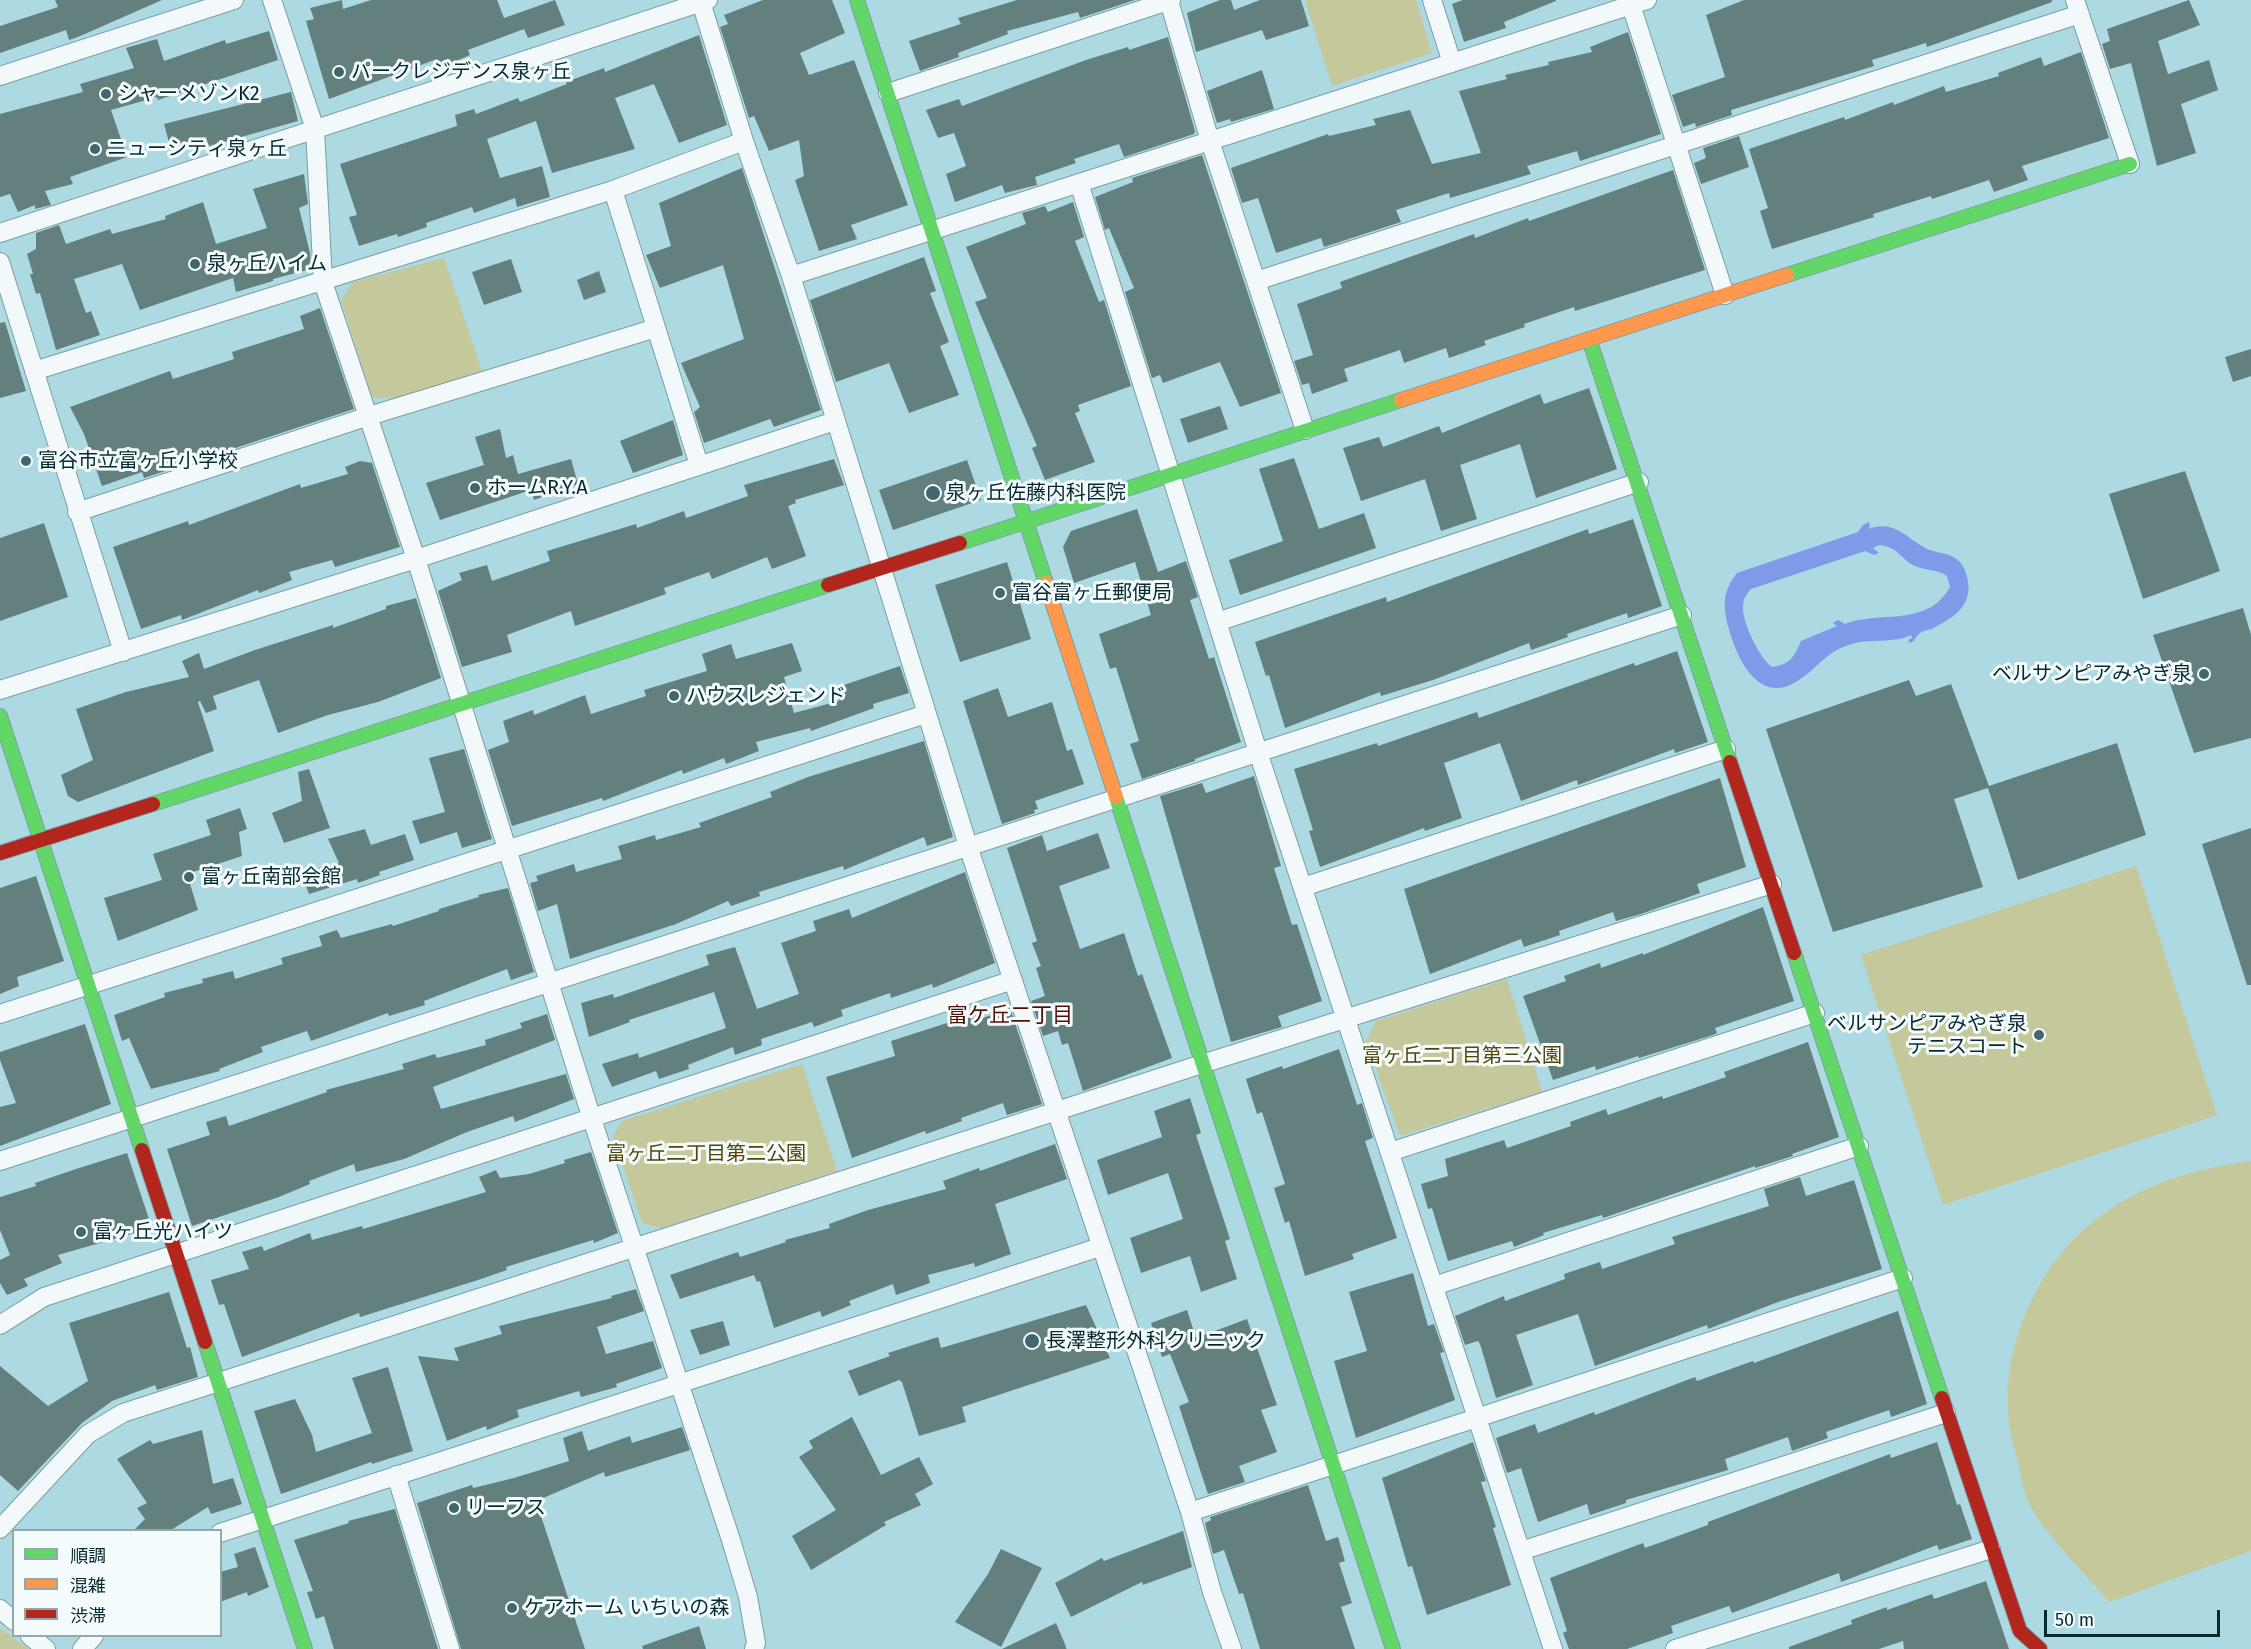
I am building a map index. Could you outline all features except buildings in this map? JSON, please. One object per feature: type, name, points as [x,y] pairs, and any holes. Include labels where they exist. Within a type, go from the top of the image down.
[{"type":"street","points":[[0,76],[234,0]]},
{"type":"street","points":[[272,0],[315,129],[323,282],[416,559],[591,1116],[636,1248],[748,1597],[756,1643],[754,1649]]},
{"type":"street","points":[[857,0],[1393,1649]]},
{"type":"street","points":[[888,93],[1170,0],[1210,141],[1305,430]]},
{"type":"street","points":[[1432,0],[1452,63]]},
{"type":"street","points":[[0,233],[704,1],[744,141],[791,276],[968,846],[1190,1512],[1212,1592],[1232,1649]]},
{"type":"street","points":[[791,276],[1639,2],[1677,146],[1725,294]]},
{"type":"street","points":[[0,853],[2130,164],[2078,7],[1677,146],[1256,281]]},
{"type":"street","points":[[34,371],[613,190],[744,141]]},
{"type":"street","points":[[1079,183],[1258,752],[1553,1649]]},
{"type":"street","points":[[613,190],[699,465]]},
{"type":"street","points":[[0,262],[77,512],[123,651]]},
{"type":"street","points":[[77,512],[369,416],[656,328]]},
{"type":"street","points":[[1589,339],[1639,482],[1991,1549],[2020,1631],[2040,1649]]},
{"type":"street","points":[[0,690],[416,559],[835,421]]},
{"type":"street","points":[[1217,622],[1639,482]]},
{"type":"street","points":[[0,1161],[1682,615]]},
{"type":"street","points":[[0,1014],[926,714]]},
{"type":"street","points":[[0,716],[42,838],[174,1253],[305,1649]]},
{"type":"street","points":[[1303,887],[1726,749]]},
{"type":"street","points":[[0,1529],[88,1434],[123,1413],[1202,1064],[1772,884]]},
{"type":"street","points":[[0,1325],[44,1297],[591,1116],[1013,980]]},
{"type":"street","points":[[1390,1152],[1815,1013]]},
{"type":"street","points":[[1434,1286],[1859,1146]]},
{"type":"street","points":[[222,1532],[1100,1247]]},
{"type":"street","points":[[1190,1512],[1903,1278]]},
{"type":"street","points":[[1521,1551],[1946,1413]]},
{"type":"street","points":[[396,1475],[450,1649]]},
{"type":"street","points":[[1675,1649],[1991,1549]]},
{"type":"street","points":[[0,1610],[12,1619]]},
{"type":"street","points":[[32,1637],[46,1649]]},
{"type":"street","points":[[81,1649],[92,1637]]},
{"type":"path","points":[[1067,1649],[1090,1626],[1212,1592]]},
{"type":"green space","points":[[1305,0],[1416,0],[1432,53],[1332,86]]},
{"type":"green space","points":[[444,258],[482,371],[397,399],[372,397],[341,300],[353,282]]},
{"type":"green space","name":"ベルサンピアみやぎ泉 テニスコート","points":[[2136,866],[2217,1115],[1943,1205],[1861,955]]},
{"type":"green space","name":"富ヶ丘二丁目第三公園","points":[[1507,979],[1542,1092],[1400,1136],[1366,1041],[1376,1021]]},
{"type":"green space","name":"富ヶ丘二丁目第二公園","points":[[802,1064],[837,1171],[662,1228],[642,1223],[613,1136],[622,1121]]},
{"type":"green space","points":[[2251,1161],[2251,1551],[2109,1602],[2050,1535],[2033,1511],[2027,1497],[2009,1419],[2009,1372],[2016,1341],[2037,1289],[2058,1257],[2083,1231],[2110,1209],[2142,1191],[2176,1178]]},
{"type":"green space","points":[[0,1628],[29,1649],[0,1649]]},
{"type":"water","points":[[1869,522],[1868,529],[1885,526],[1892,528],[1925,548],[1958,560],[1964,568],[1968,582],[1964,605],[1947,621],[1920,633],[1910,643],[1908,640],[1912,638],[1911,635],[1843,647],[1829,655],[1799,680],[1785,687],[1773,688],[1754,678],[1739,657],[1726,616],[1726,594],[1732,580],[1737,573],[1858,532],[1863,525]],"holes":[[[1879,545],[1886,546],[1915,566],[1947,576],[1950,587],[1940,600],[1929,608],[1902,616],[1873,618],[1845,624],[1838,620],[1833,623],[1837,626],[1801,641],[1787,662],[1772,667],[1767,663],[1753,640],[1743,614],[1744,599],[1751,589],[1865,551],[1874,555],[1879,553],[1873,548]]]},
{"type":"traffic: fast","points":[[857,0],[1046,583]]},
{"type":"traffic: fast","points":[[1787,275],[2130,164]]},
{"type":"traffic: fast","points":[[1589,339],[1730,762]]},
{"type":"traffic: fast","points":[[960,543],[1401,400]]},
{"type":"traffic: fast","points":[[153,804],[828,585]]},
{"type":"traffic: fast","points":[[0,716],[142,1150]]},
{"type":"traffic: fast","points":[[1116,797],[1393,1649]]},
{"type":"traffic: fast","points":[[1794,953],[1942,1398]]},
{"type":"traffic: fast","points":[[205,1342],[305,1649]]},
{"type":"traffic: slow","points":[[1401,400],[1787,275]]},
{"type":"traffic: slow","points":[[1046,583],[1116,797]]},
{"type":"traffic: jam","points":[[828,585],[960,543]]},
{"type":"traffic: jam","points":[[1730,762],[1794,953]]},
{"type":"traffic: jam","points":[[0,853],[153,804]]},
{"type":"traffic: jam","points":[[142,1150],[205,1342]]},
{"type":"traffic: jam","points":[[1942,1398],[2020,1631],[2040,1649]]},
{"type":"place","name":"パークレジデンス泉ヶ丘","points":[[339,72]]},
{"type":"place","name":"シャーメゾンK2","points":[[106,94]]},
{"type":"place","name":"ニューシティ泉ヶ丘","points":[[95,149]]},
{"type":"place","name":"泉ヶ丘ハイム","points":[[195,264]]},
{"type":"place","name":"富谷市立富ヶ丘小学校","points":[[26,461]]},
{"type":"place","name":"ホームR.Y.A","points":[[475,488]]},
{"type":"place","name":"泉ヶ丘佐藤内科医院","points":[[933,493]]},
{"type":"place","name":"富谷富ヶ丘郵便局","points":[[1000,593]]},
{"type":"place","name":"ベルサンピアみやぎ泉","points":[[2204,674]]},
{"type":"place","name":"ハウスレジェンド","points":[[674,696]]},
{"type":"place","name":"富ヶ丘南部会館","points":[[189,877]]},
{"type":"place","name":"ベルサンピアみやぎ泉 テニスコート","points":[[2039,1035]]},
{"type":"place","name":"富ヶ丘光ハイツ","points":[[81,1232]]},
{"type":"place","name":"長澤整形外科クリニック","points":[[1032,1341]]},
{"type":"place","name":"リーフス","points":[[454,1508]]},
{"type":"place","name":"ケアホーム いちいの森","points":[[512,1608]]},
{"type":"district","name":"富ケ丘二丁目","points":[[1010,1016]]}]
